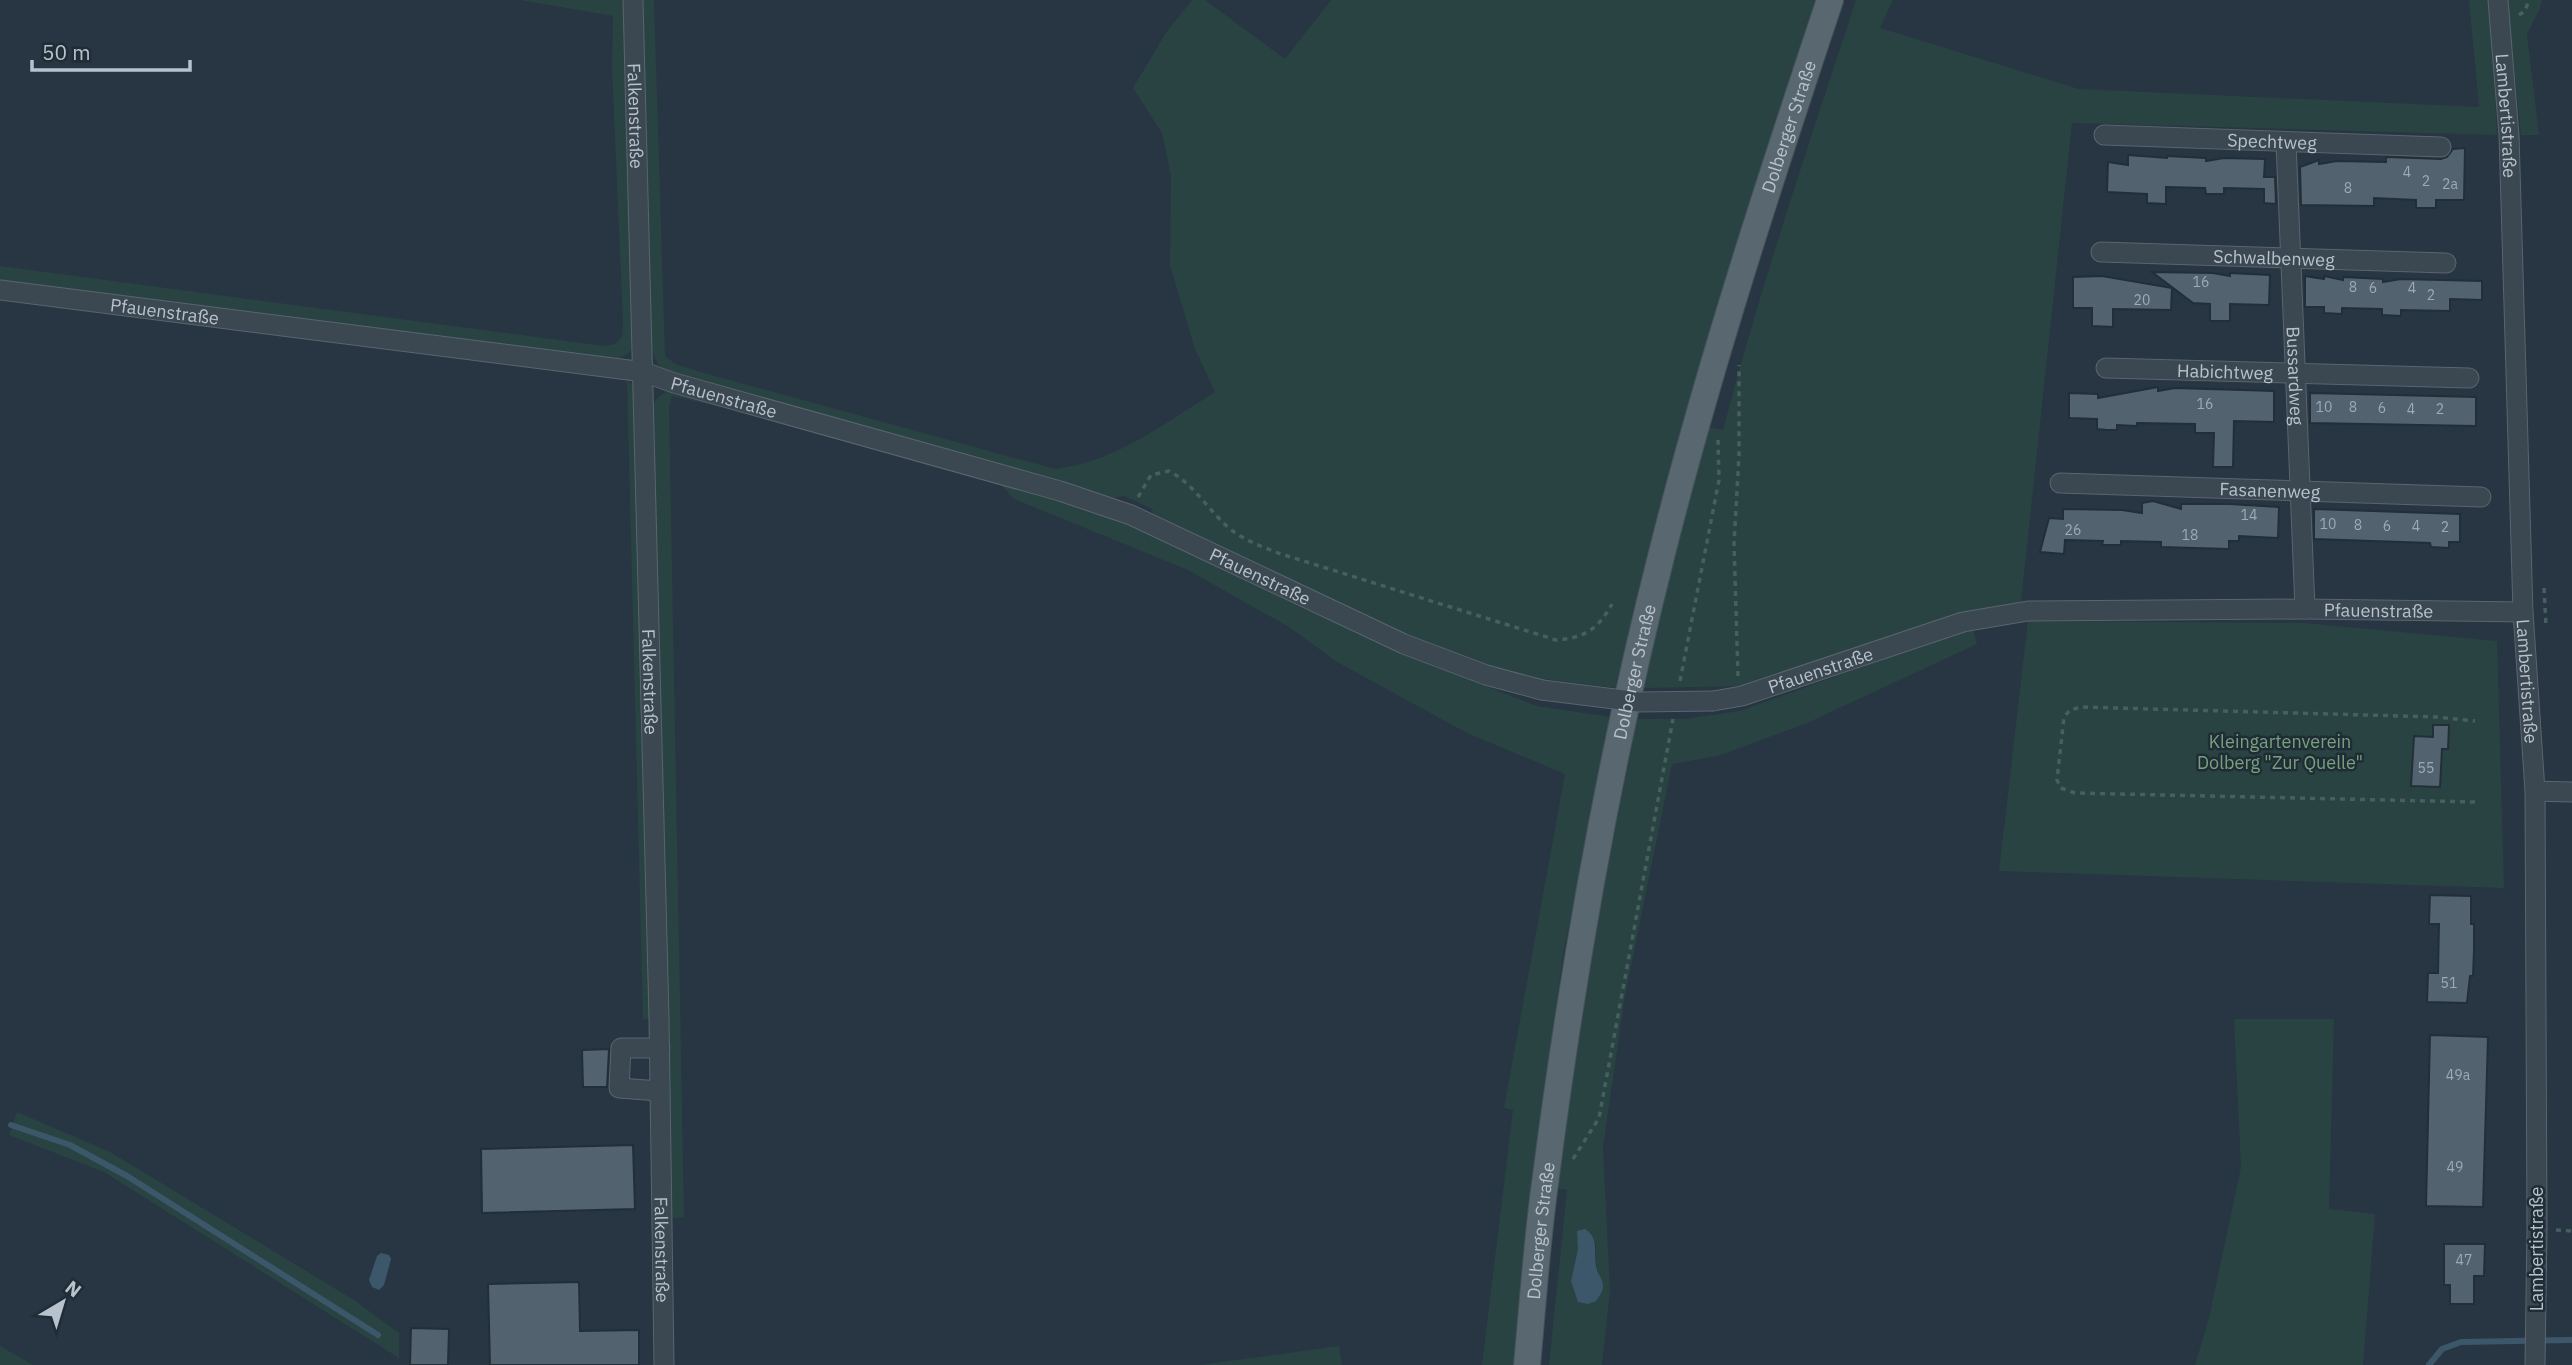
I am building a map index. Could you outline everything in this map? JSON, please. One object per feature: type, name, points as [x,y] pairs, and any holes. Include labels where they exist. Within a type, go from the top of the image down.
[{"type":"main road","name":"Dolberger Straße","points":[[1527,1365],[1545,1178],[1578,951],[1633,675],[1661,553],[1696,427],[1768,187],[1830,0]]},
{"type":"street","name":"Falkenstraße","points":[[633,0],[660,1048],[664,1365]]},
{"type":"street","name":"Lambertistraße","points":[[2498,0],[2509,135],[2523,612],[2535,791],[2535,1348]]},
{"type":"street","name":"Spechtweg","points":[[2104,135],[2441,147]]},
{"type":"street","name":"Bussardweg","points":[[2286,142],[2305,609]]},
{"type":"street","name":"Schwalbenweg","points":[[2101,252],[2446,263]]},
{"type":"street","name":"Pfauenstraße","points":[[0,290],[644,372],[671,382],[1060,491],[1131,515],[1404,644],[1486,675],[1542,690],[1640,702],[1713,701],[1742,696],[1963,622],[2028,611],[2305,609],[2523,612]]},
{"type":"street","name":"Habichtweg","points":[[2106,368],[2469,378]]},
{"type":"street","name":"Fasanenweg","points":[[2060,483],[2480,497]]},
{"type":"street","points":[[2535,791],[2572,792]]},
{"type":"street","points":[[660,1048],[621,1048],[619,1088],[660,1091]]},
{"type":"path","points":[[1739,362],[1734,544],[1736,667],[1742,696]]},
{"type":"path","points":[[1732,401],[1739,402]]},
{"type":"path","points":[[1131,515],[1142,488],[1151,475],[1169,471],[1186,482],[1229,528],[1246,540],[1278,553],[1556,640],[1574,639],[1592,630],[1604,618],[1612,604]]},
{"type":"path","points":[[2475,721],[2423,717],[2081,707],[2070,709],[2064,717],[2057,780],[2061,789],[2075,793],[2475,802]]},
{"type":"green space","points":[[520,0],[627,0],[637,342],[625,356],[607,361],[0,284],[0,266],[604,346],[615,344],[622,337],[623,322],[612,67],[613,16]]},
{"type":"green space","points":[[640,0],[654,0],[665,356],[675,364],[704,373],[1055,469],[1077,465],[1119,450],[1215,392],[1195,349],[1170,265],[1171,176],[1162,133],[1133,88],[1166,33],[1192,0],[1205,0],[1285,59],[1331,0],[1818,0],[1735,256],[1683,428],[1616,688],[1544,679],[1542,684],[1442,652],[1154,517],[1152,509],[1124,496],[1106,499],[675,377],[661,367],[651,344]]},
{"type":"green space","points":[[1856,0],[1893,0],[1880,28],[2079,89],[2479,107],[2469,0],[2490,0],[2497,135],[2072,123],[2021,602],[1959,615],[1749,686],[1644,688],[1673,557],[1709,427],[1723,430],[1769,268]]},
{"type":"green space","points":[[2507,0],[2542,0],[2527,34],[2539,135],[2521,135]]},
{"type":"green space","points":[[627,380],[636,388],[653,1018],[643,1020]]},
{"type":"green space","points":[[669,391],[754,411],[672,396],[669,407],[684,1217],[668,1219],[651,411],[657,399]]},
{"type":"green space","points":[[996,480],[1090,509],[1134,527],[1208,559],[1401,653],[1537,706],[1611,717],[1563,955],[1533,1180],[1514,1365],[1482,1365],[1513,1110],[1504,1108],[1565,774],[1467,733],[1337,662],[1289,627],[1188,570],[1014,499]]},
{"type":"green space","name":"Kleingartenverein Dolberg \"Zur Quelle\"","points":[[2028,621],[2304,623],[2497,641],[2504,888],[1999,871]]},
{"type":"green space","points":[[1973,630],[1977,644],[1807,723],[1718,756],[1672,764],[1624,1001],[1603,1147],[1610,1291],[1602,1365],[1549,1365],[1567,1190],[1555,1188],[1591,953],[1637,719],[1684,719],[1740,711],[1956,633]],"holes":[[[1596,1242],[1596,1264],[1602,1284],[1596,1301],[1571,1281],[1578,1249]]]},
{"type":"green space","points":[[2234,1019],[2334,1019],[2329,1209],[2375,1214],[2363,1365],[2195,1365],[2209,1318],[2241,1167]]},
{"type":"green space","points":[[17,1112],[110,1152],[354,1300],[399,1333],[399,1358],[104,1172],[9,1135]]},
{"type":"green space","points":[[0,1346],[33,1365],[0,1365]]},
{"type":"green space","points":[[1339,1346],[1342,1365],[1200,1365]]},
{"type":"water","points":[[1585,1229],[1595,1242],[1597,1270],[1603,1286],[1596,1301],[1588,1304],[1578,1302],[1571,1281],[1578,1249],[1577,1231]]},
{"type":"water","points":[[381,1253],[389,1255],[391,1259],[384,1285],[379,1290],[372,1287],[369,1280],[377,1256]]},
{"type":"building","points":[[2465,148],[2464,200],[2436,200],[2436,208],[2416,208],[2416,200],[2374,198],[2374,206],[2301,205],[2300,167],[2319,160],[2319,164],[2337,161],[2386,162],[2386,157],[2441,159],[2447,157],[2453,149]]},
{"type":"building","points":[[2128,155],[2206,158],[2206,161],[2224,158],[2265,159],[2264,177],[2275,177],[2276,204],[2264,203],[2264,189],[2224,188],[2224,194],[2206,194],[2205,188],[2166,187],[2166,204],[2147,203],[2147,194],[2107,192],[2108,162],[2128,165]]},
{"type":"building","points":[[2152,272],[2270,275],[2269,305],[2230,304],[2230,321],[2210,321],[2210,304],[2193,303]]},
{"type":"building","points":[[2102,276],[2172,288],[2171,310],[2113,309],[2113,327],[2092,326],[2092,308],[2073,308],[2073,277]]},
{"type":"building","points":[[2305,276],[2343,280],[2343,277],[2383,279],[2383,282],[2401,279],[2482,281],[2482,300],[2450,299],[2450,311],[2401,310],[2401,316],[2382,315],[2382,309],[2342,308],[2342,314],[2324,313],[2324,307],[2305,307]]},
{"type":"building","points":[[2158,387],[2158,391],[2175,388],[2274,391],[2274,422],[2234,421],[2233,467],[2213,467],[2214,433],[2195,433],[2195,424],[2137,423],[2137,426],[2117,425],[2117,430],[2107,430],[2097,429],[2097,419],[2069,418],[2069,393],[2098,394],[2098,398]]},
{"type":"building","points":[[2310,393],[2476,397],[2476,426],[2310,423]]},
{"type":"building","points":[[2153,501],[2181,509],[2181,504],[2279,507],[2278,538],[2239,536],[2239,541],[2229,541],[2229,549],[2161,547],[2161,542],[2121,541],[2121,545],[2102,545],[2103,541],[2065,540],[2064,554],[2040,552],[2049,518],[2063,519],[2063,509],[2142,513],[2142,503]]},
{"type":"building","points":[[2314,509],[2460,514],[2460,542],[2449,542],[2449,548],[2431,547],[2430,543],[2314,539]]},
{"type":"building","points":[[2433,725],[2449,725],[2448,749],[2442,749],[2440,787],[2411,786],[2414,736],[2433,737]]},
{"type":"building","points":[[2430,895],[2471,896],[2474,950],[2473,976],[2470,976],[2467,1003],[2427,1002],[2428,973],[2438,973],[2439,924],[2429,924]]},
{"type":"building","points":[[2430,1035],[2488,1037],[2483,1207],[2426,1206]]},
{"type":"building","points":[[609,1049],[607,1087],[583,1087],[582,1050]]},
{"type":"building","points":[[633,1145],[635,1209],[482,1213],[481,1149]]},
{"type":"building","points":[[2444,1244],[2485,1244],[2484,1276],[2474,1276],[2474,1304],[2450,1304],[2450,1285],[2444,1285]]},
{"type":"building","points":[[579,1282],[580,1331],[639,1330],[639,1365],[490,1365],[488,1284]]},
{"type":"building","points":[[411,1328],[449,1329],[448,1365],[410,1365]]},
{"type":"waterway","points":[[11,1125],[70,1145],[127,1176],[378,1335]]},
{"type":"waterway","points":[[2429,1365],[2442,1349],[2461,1342],[2572,1340]]}]
